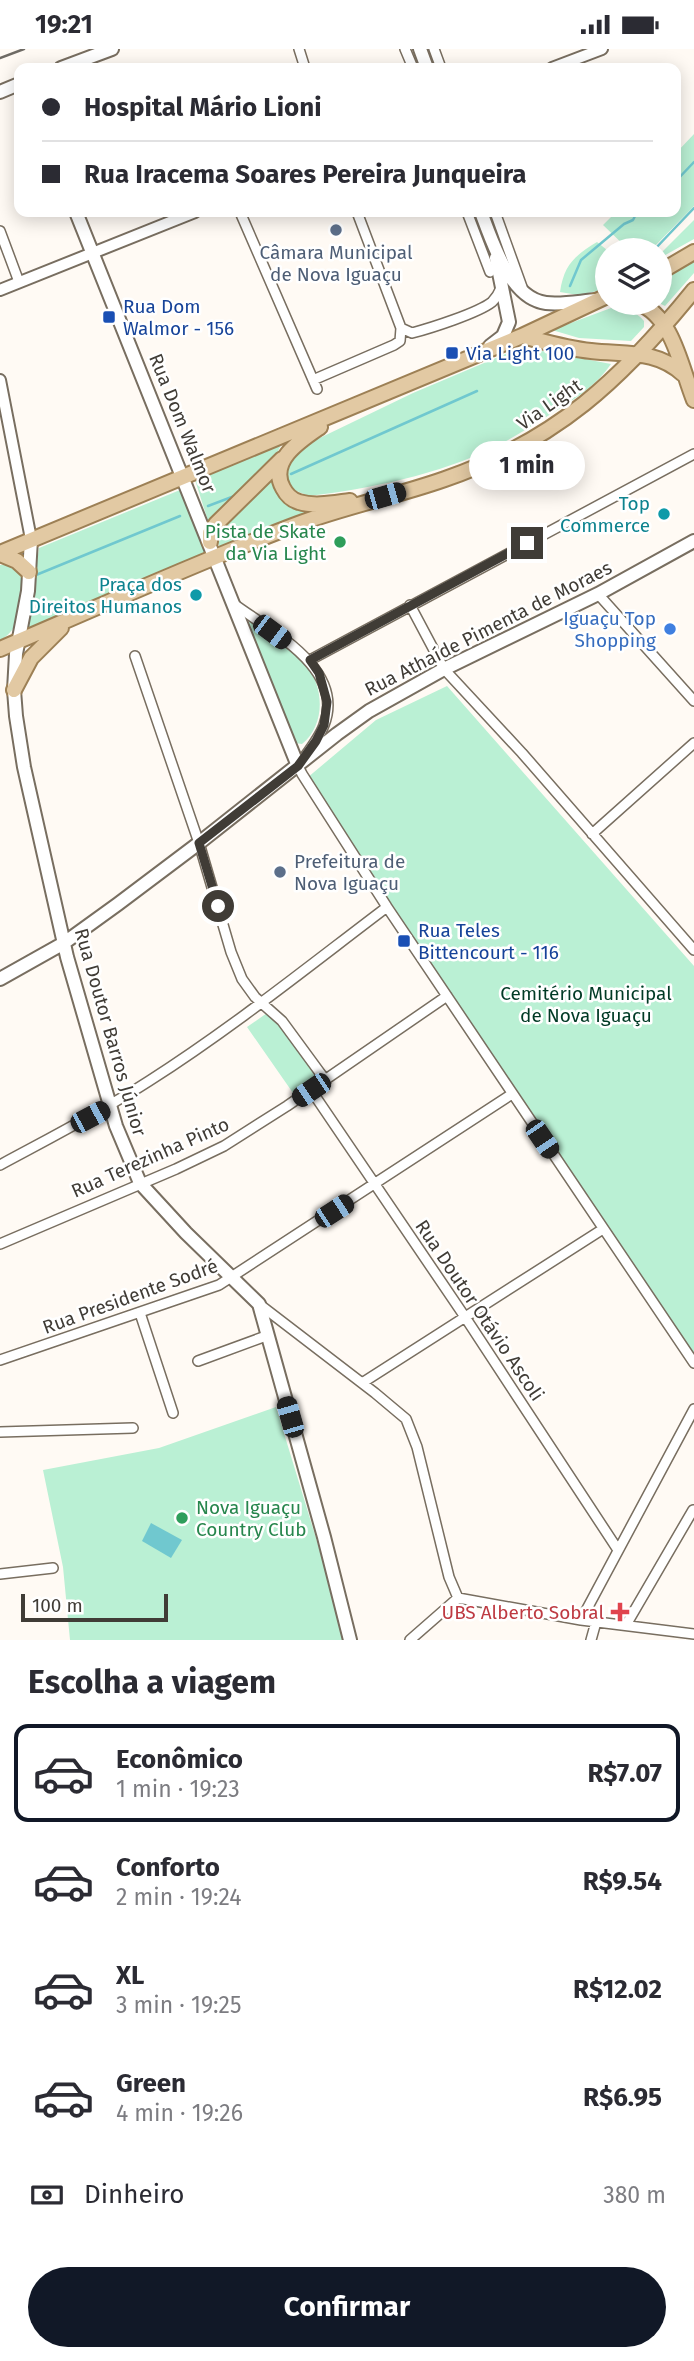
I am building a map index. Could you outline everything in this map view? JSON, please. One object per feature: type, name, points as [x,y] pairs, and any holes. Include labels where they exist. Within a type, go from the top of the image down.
[{"type":"main road","points":[[74,63],[111,49]]},
{"type":"main road","name":"Rua Dom Walmor","points":[[78,217],[298,766]]},
{"type":"main road","points":[[481,352],[503,336],[509,325],[492,241],[483,217]]},
{"type":"main road","points":[[492,241],[520,289],[537,301],[547,303],[595,299]]},
{"type":"main road","points":[[672,265],[694,252]]},
{"type":"main road","name":"Via Light","points":[[12,642],[71,620],[300,523],[444,480],[521,447],[584,406],[638,354],[694,290]]},
{"type":"main road","points":[[0,554],[522,336],[595,303]]},
{"type":"main road","points":[[656,315],[665,325],[694,400]]},
{"type":"main road","points":[[522,336],[590,351],[638,354],[664,359],[683,374]]},
{"type":"main road","points":[[210,542],[210,534],[216,524],[290,451],[318,428],[366,401]]},
{"type":"main road","points":[[290,451],[282,463],[279,477],[285,491],[295,500],[314,504],[379,498]]},
{"type":"main road","name":"Rua Doutor Barros Júnior","points":[[31,540],[29,572],[12,642],[16,716],[24,768],[64,943],[110,1105],[124,1149],[140,1183],[259,1304]]},
{"type":"main road","name":"Rua Athaíde Pimenta de Moraes","points":[[0,979],[64,943],[199,843],[363,715],[444,669],[598,594],[694,541]]},
{"type":"main road","points":[[0,554],[17,561],[29,572]]},
{"type":"main road","points":[[14,690],[31,658],[50,637],[71,620]]},
{"type":"main road","points":[[259,1304],[350,1640]]},
{"type":"street","points":[[565,63],[602,49]]},
{"type":"street","points":[[0,290],[183,217]]},
{"type":"street","points":[[242,217],[315,385],[398,343],[401,328],[359,217]]},
{"type":"street","points":[[469,217],[490,272]]},
{"type":"street","points":[[497,217],[520,289]]},
{"type":"street","points":[[0,231],[19,282]]},
{"type":"street","points":[[401,328],[415,333],[487,305],[502,286]]},
{"type":"street","name":"Rua Doutor Barros Júnior","points":[[0,380],[31,540]]},
{"type":"street","points":[[310,660],[694,454]]},
{"type":"street","points":[[598,594],[694,701]]},
{"type":"street","points":[[234,604],[310,660],[322,681],[327,710],[320,733],[298,766],[387,907],[694,1363]]},
{"type":"street","points":[[410,605],[444,669],[522,753],[694,950]]},
{"type":"street","points":[[135,656],[199,843],[236,966],[249,990],[282,1021],[326,1080]]},
{"type":"street","points":[[592,834],[694,743]]},
{"type":"street","points":[[0,1165],[110,1105],[202,1046],[387,907]]},
{"type":"street","name":"Rua Terezinha Pinto","points":[[0,1244],[224,1146],[326,1080],[447,996]]},
{"type":"street","name":"Rua Doutor Otávio Ascoli","points":[[311,1090],[465,1317],[618,1551]]},
{"type":"street","name":"Rua Presidente Sodré","points":[[0,1360],[208,1290],[376,1185],[512,1094]]},
{"type":"street","points":[[362,1383],[603,1229]]},
{"type":"street","points":[[259,1304],[395,1408],[411,1428],[449,1577],[458,1598]]},
{"type":"street","points":[[140,1313],[173,1413]]},
{"type":"street","points":[[198,1361],[266,1335]]},
{"type":"street","points":[[581,1620],[694,1409]]},
{"type":"street","points":[[0,1432],[134,1429]]},
{"type":"street","points":[[626,1626],[693,1510]]},
{"type":"street","points":[[0,1574],[53,1568]]},
{"type":"street","points":[[458,1598],[581,1620],[694,1634]]},
{"type":"street","points":[[414,1637],[458,1598]]},
{"type":"street","points":[[591,1640],[596,1622]]},
{"type":"green space","points":[[694,134],[694,206],[663,238],[617,238],[603,225],[611,217],[681,217],[681,148]]},
{"type":"green space","points":[[694,220],[694,239],[672,251],[672,242]]},
{"type":"green space","points":[[595,243],[595,291],[578,295],[560,292],[567,268]]},
{"type":"green space","points":[[694,261],[694,273],[672,298],[672,273]]},
{"type":"green space","points":[[595,314],[637,315],[644,321],[644,327],[631,341],[579,338],[552,330]]},
{"type":"green space","points":[[522,347],[611,364],[593,385],[577,397],[525,430],[474,457],[428,473],[380,485],[309,496],[294,490],[285,478],[288,460],[299,448],[413,393]]},
{"type":"green space","points":[[281,445],[273,461],[210,527],[195,480]]},
{"type":"green space","points":[[272,478],[279,493],[288,501],[316,509],[220,548],[216,537],[221,528]]},
{"type":"green space","points":[[180,490],[207,555],[27,632],[39,548]]},
{"type":"green space","points":[[0,565],[7,565],[20,573],[22,601],[14,628],[0,640]]},
{"type":"green space","points":[[250,621],[301,660],[317,685],[320,706],[318,717],[310,736],[302,744],[295,743],[247,623]]},
{"type":"green space","name":"Cemitério Municipal de Nova Iguaçu","points":[[447,686],[694,966],[694,1355],[307,778],[376,720]]},
{"type":"green space","points":[[270,1011],[316,1077],[293,1093],[247,1027]]},
{"type":"green space","name":"Nova Iguaçu Country Club","points":[[276,1407],[347,1640],[70,1640],[63,1567],[43,1470],[159,1448]]},
{"type":"water","points":[[151,1523],[182,1540],[171,1558],[142,1541]]},
{"type":"waterway","points":[[681,176],[694,162]]},
{"type":"waterway","points":[[665,238],[694,208]]},
{"type":"waterway","points":[[570,286],[581,260],[634,217]]},
{"type":"waterway","points":[[291,474],[477,391]]},
{"type":"waterway","points":[[208,506],[237,495]]},
{"type":"waterway","points":[[36,575],[180,516]]},
{"type":"railway","points":[[0,58],[24,49]]},
{"type":"place","name":"Câmara Municipal de Nova Iguaçu","points":[[336,230]]},
{"type":"place","name":"Rua Dom Walmor - 156","points":[[109,317]]},
{"type":"place","name":"Via Light 100","points":[[452,353]]},
{"type":"place","name":"Top Commerce","points":[[664,514]]},
{"type":"place","name":"Pista de Skate da Via Light","points":[[340,542]]},
{"type":"place","name":"Praça dos Direitos Humanos","points":[[196,595]]},
{"type":"place","name":"Iguaçu Top Shopping","points":[[670,629]]},
{"type":"place","name":"Prefeitura de Nova Iguaçu","points":[[280,872]]},
{"type":"place","name":"Rua Teles Bittencourt - 116","points":[[404,941]]},
{"type":"place","name":"Nova Iguaçu Country Club","points":[[182,1518]]},
{"type":"place","name":"UBS Alberto Sobral","points":[[620,1612]]},
{"type":"route","points":[[218,906],[199,843],[298,766],[316,741],[324,725],[327,702],[319,673],[310,660],[527,543]]}]
